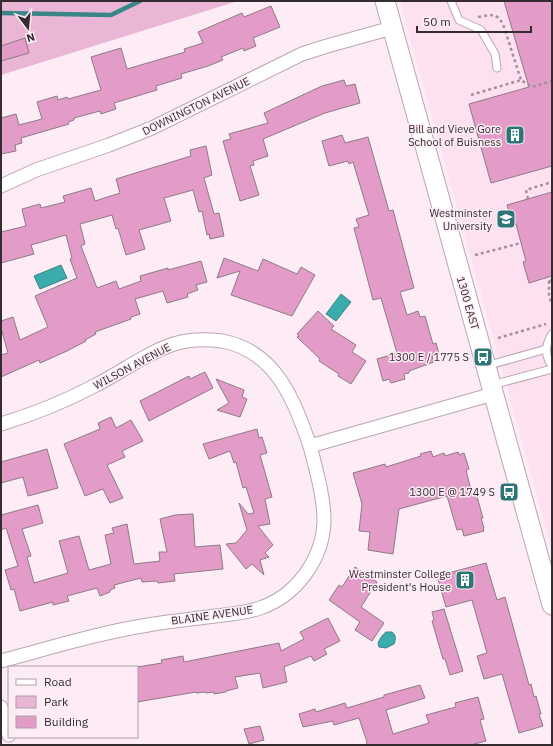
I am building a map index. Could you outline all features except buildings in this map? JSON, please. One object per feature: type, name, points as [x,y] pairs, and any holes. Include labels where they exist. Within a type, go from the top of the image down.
[{"type":"main road","name":"1300 EAST","points":[[385,1],[552,604]]},
{"type":"street","name":"DOWNINGTON AVENUE","points":[[1,186],[41,168],[109,145],[152,128],[302,54],[392,28]]},
{"type":"street","name":"WILSON AVENUE","points":[[1,424],[41,410],[96,386],[158,351],[174,344],[191,340],[210,340],[227,342],[244,348],[258,356],[270,366],[287,389],[294,403],[310,446]]},
{"type":"street","points":[[310,446],[492,390]]},
{"type":"street","name":"BLAINE AVENUE","points":[[1,661],[73,641],[124,629],[255,610],[276,601],[290,591],[302,579],[311,566],[322,536],[324,520],[322,505],[318,478],[310,446]]},
{"type":"street","points":[[1,707],[8,732]]},
{"type":"lane","points":[[451,1],[459,20],[482,30],[494,54],[497,68]]},
{"type":"lane","points":[[492,390],[552,367],[547,356],[546,349],[547,342],[552,334]]},
{"type":"lane","points":[[486,366],[546,349]]},
{"type":"path","points":[[471,95],[521,80],[532,87],[552,81]]},
{"type":"path","points":[[528,199],[526,190],[552,182]]},
{"type":"path","points":[[475,255],[521,243]]},
{"type":"path","points":[[552,282],[549,279],[549,295],[552,303]]},
{"type":"path","points":[[498,338],[552,322]]},
{"type":"shaded area","name":"Westminster University","points":[[400,1],[552,1],[552,550],[442,153]]},
{"type":"green space","points":[[1,1],[238,1],[1,75]]},
{"type":"water","points":[[61,265],[67,278],[40,289],[34,276]]},
{"type":"water","points":[[341,294],[351,302],[336,321],[326,314]]},
{"type":"water","points":[[386,632],[392,632],[394,634],[394,644],[386,648],[379,647],[378,643]]},
{"type":"waterway","points":[[1,13],[111,15],[140,1]]},
{"type":"place","name":"Bill and Vieve Gore School of Buisness","points":[[515,135]]},
{"type":"place","name":"Westminster University","points":[[506,219]]},
{"type":"place","name":"1300 E / 1775 S","points":[[483,357]]},
{"type":"place","name":"1300 E @ 1749 S","points":[[509,492]]},
{"type":"place","name":"Westminster College President's House","points":[[465,580]]}]
